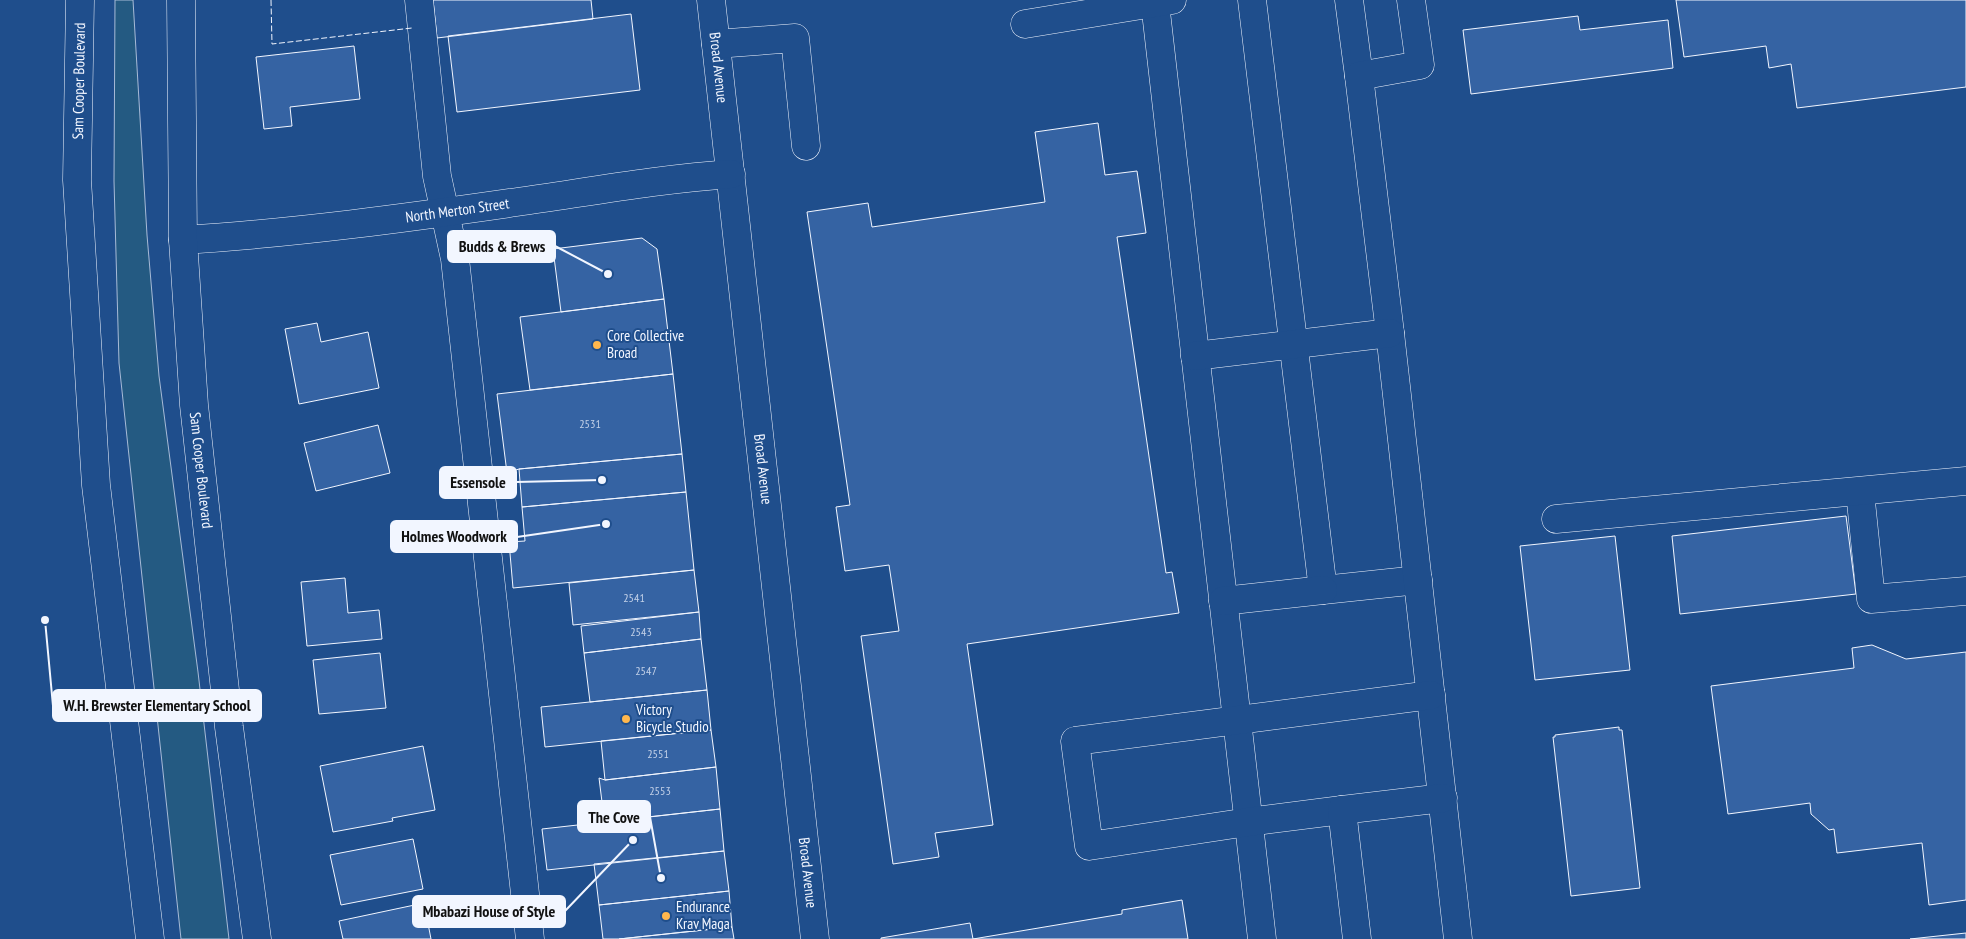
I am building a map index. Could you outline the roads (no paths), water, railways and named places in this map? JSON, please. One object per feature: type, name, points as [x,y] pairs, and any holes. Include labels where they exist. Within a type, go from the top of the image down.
[{"type":"street","name":"Sam Cooper Boulevard","points":[[80,0],[77,180],[96,485],[150,939]]},
{"type":"street","name":"Sam Cooper Boulevard","points":[[181,0],[183,240],[194,405],[229,727],[256,939]]},
{"type":"street","points":[[419,0],[437,176],[455,258],[530,939]]},
{"type":"street","name":"Broad Avenue","points":[[711,0],[815,939]]},
{"type":"street","points":[[1252,0],[1323,590]]},
{"type":"street","points":[[1348,0],[1390,333],[1458,939]]},
{"type":"street","points":[[1359,76],[1420,65],[1410,0]]},
{"type":"street","points":[[1025,24],[1164,2],[1195,356],[1262,939]]},
{"type":"street","points":[[716,44],[795,38],[806,146]]},
{"type":"street","name":"North Merton Street","points":[[183,240],[238,237],[444,213],[671,180],[731,174]]},
{"type":"street","points":[[1195,356],[1390,333]]},
{"type":"street","points":[[1556,519],[1966,481]]},
{"type":"street","points":[[1860,492],[1872,599],[1966,591]]},
{"type":"street","points":[[1223,601],[1418,580]]},
{"type":"street","points":[[1431,695],[1075,741],[1089,846],[1248,822],[1443,798]]},
{"type":"street","points":[[1342,810],[1357,939]]},
{"type":"place","name":"Budds & Brews","points":[[608,274]]},
{"type":"place","name":"Core Collective Broad","points":[[597,345]]},
{"type":"place","name":"Essensole","points":[[602,480]]},
{"type":"place","name":"Holmes Woodwork","points":[[606,524]]},
{"type":"place","name":"W.H. Brewster Elementary School","points":[[45,620]]},
{"type":"place","name":"Victory Bicycle Studio","points":[[626,719]]},
{"type":"place","name":"Mbabazi House of Style","points":[[633,840]]},
{"type":"place","name":"The Cove","points":[[661,878]]},
{"type":"place","name":"Endurance Krav Maga","points":[[666,916]]}]
